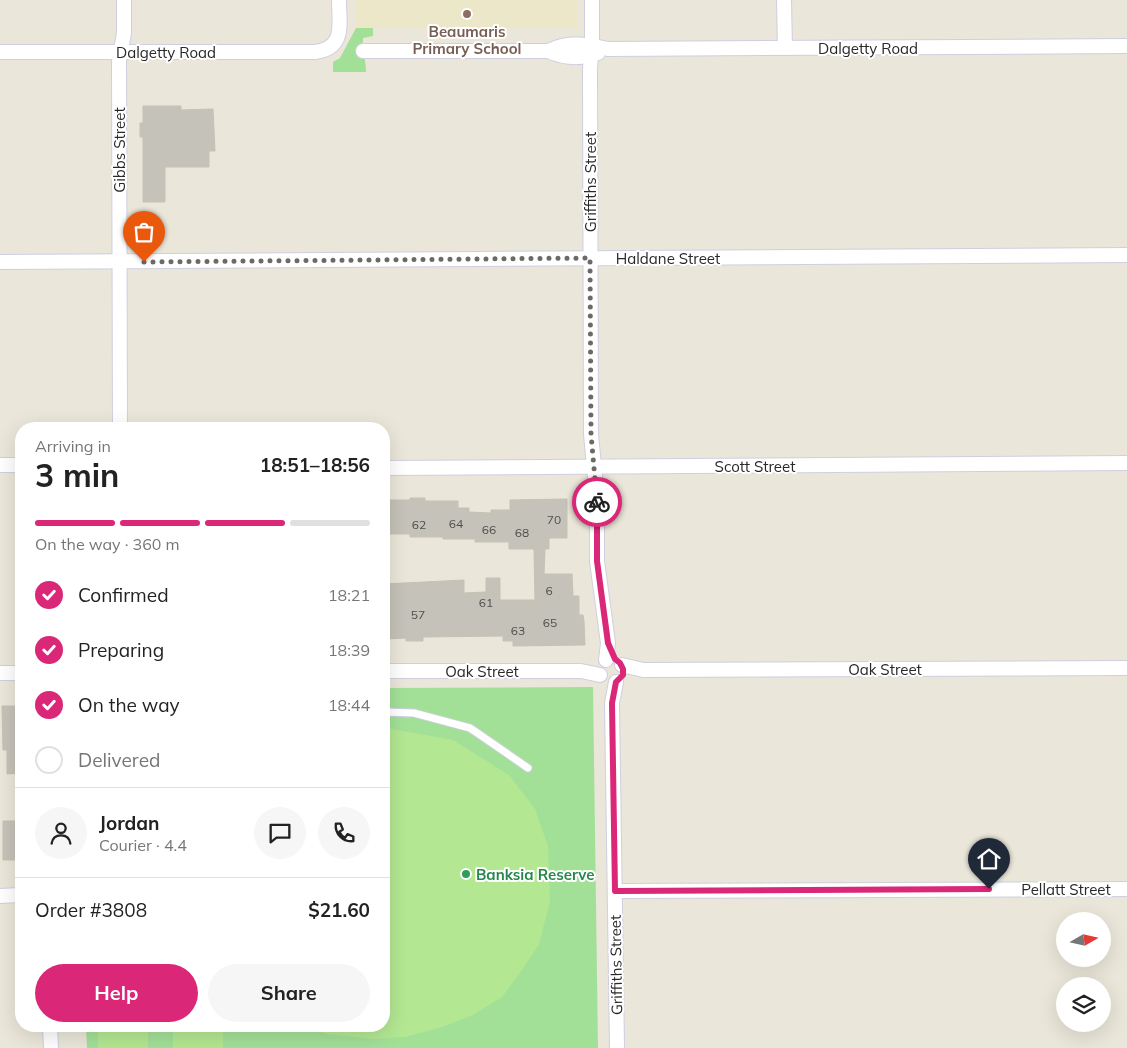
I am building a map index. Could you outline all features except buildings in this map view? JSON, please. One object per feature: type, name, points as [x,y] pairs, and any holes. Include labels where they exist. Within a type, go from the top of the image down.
[{"type":"street","name":"Gibbs Street","points":[[120,422],[119,61],[124,33],[124,0]]},
{"type":"street","name":"Dalgetty Road","points":[[0,52],[315,52],[331,48],[336,41],[339,32],[339,0]]},
{"type":"street","name":"Griffiths Street","points":[[592,0],[591,434],[597,499],[597,561],[611,670],[617,1048]]},
{"type":"street","points":[[784,0],[785,48]]},
{"type":"street","name":"Dalgetty Road","points":[[363,51],[548,51],[562,44],[591,51],[608,49],[1127,46]]},
{"type":"street","name":"Haldane Street","points":[[0,262],[1127,255]]},
{"type":"street","name":"Scott Street","points":[[390,468],[1127,463]]},
{"type":"street","points":[[0,465],[15,465]]},
{"type":"street","name":"Oak Street","points":[[390,671],[1127,668]]},
{"type":"street","points":[[0,673],[15,673]]},
{"type":"street","name":"Pellatt Street","points":[[615,891],[1127,889]]},
{"type":"street","points":[[0,896],[15,895]]},
{"type":"street","points":[[50,1032],[51,1048]]},
{"type":"lane","points":[[390,712],[414,713],[470,728],[528,768]]},
{"type":"shaded area","name":"Beaumaris Primary School","points":[[356,0],[577,0],[578,28],[356,28]]},
{"type":"green space","points":[[356,28],[373,28],[373,36],[363,38],[366,72],[333,72],[333,62],[340,58]]},
{"type":"green space","name":"Banksia Reserve","points":[[593,687],[598,1048],[87,1048],[86,1032],[390,1032],[390,688]]},
{"type":"green space","name":"Banksia Reserve","points":[[390,729],[453,740],[509,775],[535,809],[548,846],[550,901],[539,944],[502,997],[473,1015],[442,1027],[405,1037],[373,1039],[320,1032],[390,1032]]},
{"type":"green space","points":[[98,1032],[148,1032],[148,1048],[98,1048]]},
{"type":"green space","points":[[173,1032],[223,1032],[223,1048],[173,1048]]},
{"type":"way so far","points":[[144,262],[590,258],[591,434],[597,502]]},
{"type":"place","name":"Beaumaris Primary School","points":[[467,14]]},
{"type":"place","name":"Banksia Reserve","points":[[466,874]]},
{"type":"route","points":[[597,502],[597,561],[608,643],[615,659],[618,660],[623,669],[623,675],[616,682],[612,703],[615,891],[989,889]]}]
